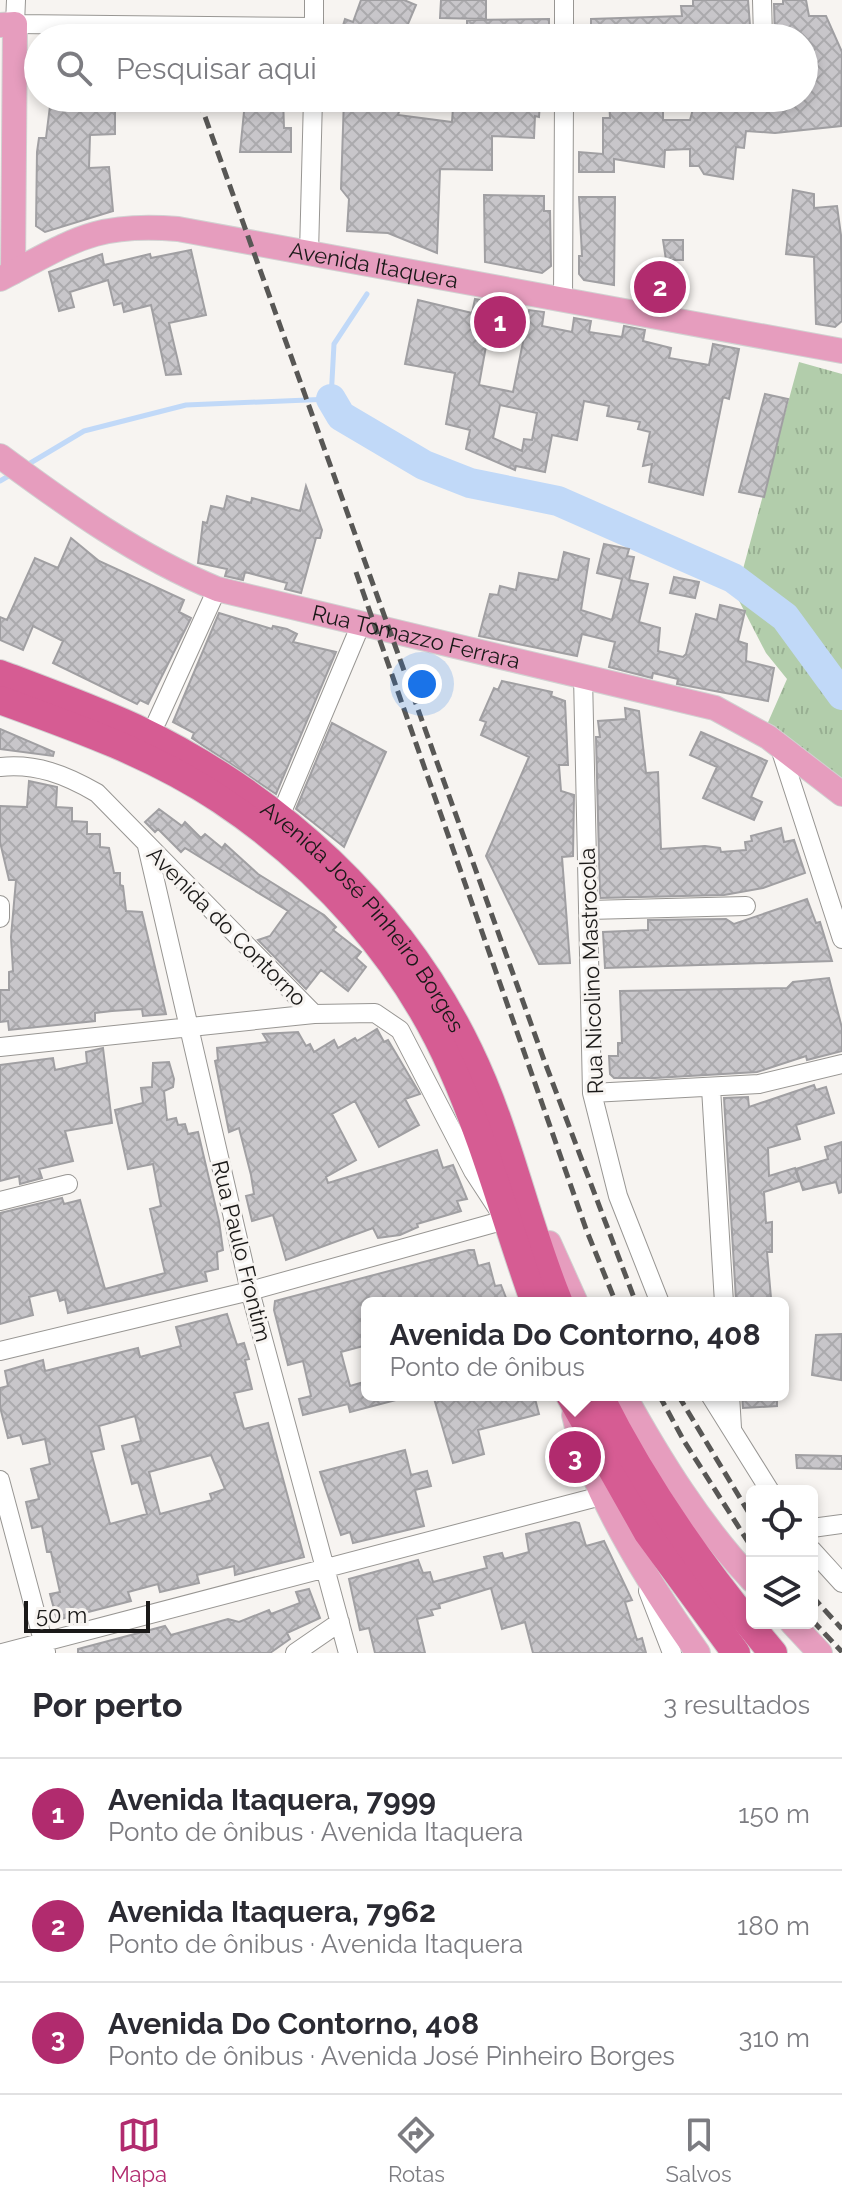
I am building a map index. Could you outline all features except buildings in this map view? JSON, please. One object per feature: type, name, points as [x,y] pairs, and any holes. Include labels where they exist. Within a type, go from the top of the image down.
[{"type":"highway","name":"Avenida José Pinheiro Borges","points":[[0,674],[137,729],[216,773],[275,814],[331,860],[384,918],[433,985],[473,1061],[514,1177]]},
{"type":"highway","name":"Avenida José Pinheiro Borges","points":[[0,700],[105,740],[220,799],[275,839],[338,899],[392,963],[452,1067],[533,1297]]},
{"type":"highway","points":[[514,1177],[557,1297]]},
{"type":"highway","points":[[573,1401],[648,1533],[703,1613],[736,1653]]},
{"type":"highway","points":[[602,1401],[623,1442],[682,1534],[728,1600],[773,1653]]},
{"type":"main road","points":[[6,276],[13,228],[10,16]]},
{"type":"main road","name":"Avenida Itaquera","points":[[6,276],[84,235],[144,227],[309,253],[842,351]]},
{"type":"main road","points":[[13,228],[29,242],[50,251]]},
{"type":"main road","name":"Rua Tomazzo Ferrara","points":[[0,456],[150,558],[217,589],[715,708],[779,745],[842,794]]},
{"type":"main road","name":"Avenida José Pinheiro Borges","points":[[514,1177],[573,1297]]},
{"type":"main road","points":[[571,1401],[580,1440],[605,1495],[634,1551],[698,1653]]},
{"type":"main road","points":[[627,1401],[653,1448],[704,1522],[746,1573]]},
{"type":"main road","points":[[798,1629],[820,1653]]},
{"type":"street","points":[[564,0],[564,24]]},
{"type":"street","points":[[762,0],[763,24]]},
{"type":"street","points":[[10,16],[315,15]]},
{"type":"street","points":[[309,253],[313,112]]},
{"type":"street","points":[[563,300],[564,112]]},
{"type":"street","points":[[157,721],[217,589]]},
{"type":"street","points":[[284,807],[361,624]]},
{"type":"street","name":"Rua Nicolino Mastrocola","points":[[583,676],[592,1093],[618,1196],[658,1297]]},
{"type":"street","points":[[779,745],[842,939]]},
{"type":"street","name":"Avenida do Contorno","points":[[0,767],[43,769],[71,778],[116,810],[147,846],[314,1014],[375,1013],[400,1030],[473,1171],[505,1220]]},
{"type":"street","name":"Rua Paulo Frontim","points":[[147,846],[250,1291],[348,1653]]},
{"type":"street","points":[[0,905],[0,918]]},
{"type":"street","points":[[588,910],[746,906]]},
{"type":"street","points":[[0,1047],[314,1014]]},
{"type":"street","points":[[592,1093],[759,1084],[842,1064]]},
{"type":"street","points":[[711,1088],[724,1297]]},
{"type":"street","points":[[0,1201],[68,1184]]},
{"type":"street","points":[[0,1351],[250,1291],[505,1220]]},
{"type":"street","points":[[713,1401],[766,1485]]},
{"type":"street","points":[[730,1401],[732,1433]]},
{"type":"street","points":[[0,1480],[45,1648]]},
{"type":"street","points":[[2,1653],[45,1648],[325,1568],[605,1495]]},
{"type":"street","points":[[818,1527],[842,1524]]},
{"type":"street","points":[[634,1551],[672,1653]]},
{"type":"street","points":[[818,1557],[842,1583]]},
{"type":"street","points":[[295,1653],[340,1622]]},
{"type":"green space","points":[[799,362],[842,374],[842,797],[762,736],[787,679],[766,653],[736,595]]},
{"type":"waterway","points":[[27,465],[84,431],[186,405],[331,399],[334,344],[367,294]]},
{"type":"waterway","points":[[331,399],[341,416],[424,465],[470,483],[558,501],[733,578],[785,617],[842,695]]},
{"type":"waterway","points":[[0,481],[12,474]]},
{"type":"railway","points":[[203,112],[544,1060],[634,1297]]},
{"type":"railway","points":[[356,572],[586,1229],[614,1297]]},
{"type":"railway","points":[[662,1401],[746,1539]]},
{"type":"railway","points":[[682,1401],[746,1508]]},
{"type":"railway","points":[[818,1603],[842,1629]]},
{"type":"railway","points":[[818,1626],[842,1652]]},
{"type":"place","name":"Avenida Itaquera, 7962","points":[[660,287]]},
{"type":"place","name":"Avenida Itaquera, 7999","points":[[500,322]]},
{"type":"place","name":"Avenida Do Contorno, 408","points":[[575,1457]]}]
